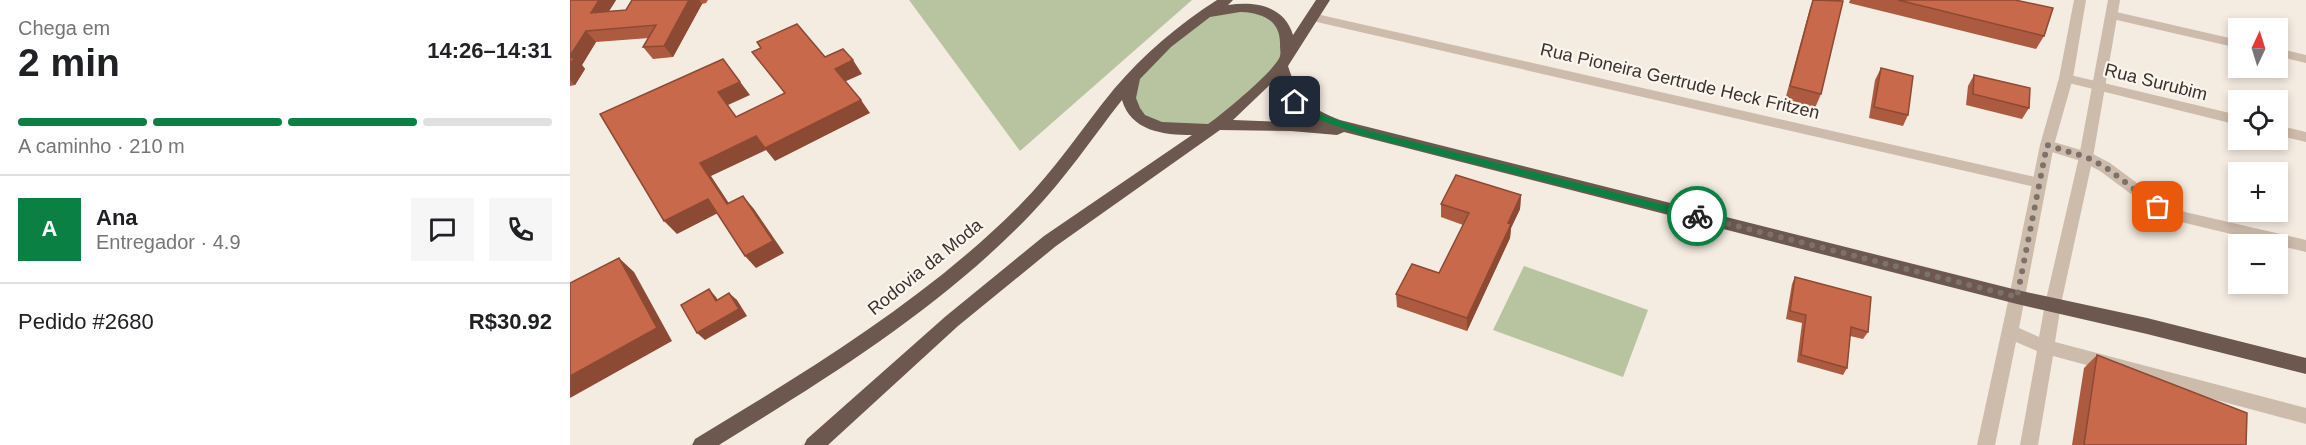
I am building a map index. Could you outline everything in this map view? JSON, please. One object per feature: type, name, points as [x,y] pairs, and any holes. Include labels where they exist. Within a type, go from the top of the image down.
[{"type":"highway","points":[[1226,0],[1197,18],[1158,50],[1134,76],[1128,97],[1133,109],[1142,120],[1164,128],[1291,126],[1365,133]]},
{"type":"highway","points":[[814,445],[952,321],[1050,241],[1214,127],[1244,103],[1284,61],[1323,0]]},
{"type":"highway","points":[[1197,18],[1222,10],[1242,7],[1259,9],[1275,15],[1285,24],[1289,40],[1284,61],[1285,87],[1295,102],[1311,114],[1365,133],[2017,297],[2306,366]]},
{"type":"highway","name":"Rodovia da Moda","points":[[702,445],[854,348],[956,272],[1026,209],[1134,76]]},
{"type":"street","points":[[1986,445],[2011,332],[2047,145],[2066,78],[2080,0]]},
{"type":"street","points":[[2029,445],[2053,304],[2086,157],[2114,0]]},
{"type":"street","points":[[2112,15],[2228,42]]},
{"type":"street","name":"Rua Pioneira Gertrude Heck Fritzen","points":[[1312,17],[2039,183]]},
{"type":"street","points":[[2288,55],[2306,59]]},
{"type":"street","name":"Rua Surubim","points":[[2066,78],[2228,118]]},
{"type":"street","points":[[2288,133],[2306,137]]},
{"type":"street","points":[[2047,145],[2086,157],[2105,167],[2158,207],[2182,217],[2306,246]]},
{"type":"street","points":[[2011,332],[2046,346],[2306,416]]},
{"type":"green space","points":[[909,0],[1192,0],[1020,151]]},
{"type":"green space","points":[[1222,10],[1275,15],[1287,55],[1217,125],[1164,128],[1133,109],[1134,76],[1197,18]]},
{"type":"green space","points":[[1524,266],[1648,310],[1623,377],[1493,330]]},
{"type":"building","points":[[570,0],[599,0],[591,13],[626,10],[632,0],[689,0],[664,46],[643,47],[656,25],[586,31],[570,56]]},
{"type":"building","points":[[1813,0],[1843,1],[1821,94],[1790,86]]},
{"type":"building","points":[[1898,0],[2015,0],[2053,8],[2044,36]]},
{"type":"building","points":[[797,24],[825,57],[843,49],[853,60],[835,69],[861,100],[765,148],[756,136],[700,163],[727,204],[743,196],[773,241],[745,256],[708,199],[664,221],[600,114],[723,59],[740,82],[718,92],[736,117],[785,93],[752,52],[761,48],[757,42]]},
{"type":"building","points":[[1881,68],[1913,76],[1908,115],[1874,107]]},
{"type":"building","points":[[1974,75],[2030,88],[2029,108],[1973,94]]},
{"type":"building","points":[[1456,175],[1521,195],[1508,223],[1511,224],[1467,318],[1396,294],[1412,264],[1439,273],[1469,213],[1441,204]]},
{"type":"building","points":[[619,258],[657,328],[570,376],[570,283]]},
{"type":"building","points":[[1795,277],[1871,297],[1868,332],[1851,327],[1847,368],[1801,355],[1806,315],[1790,311]]},
{"type":"building","points":[[709,289],[716,301],[729,293],[739,309],[697,333],[681,305]]},
{"type":"building","points":[[2097,355],[2247,413],[2246,445],[2084,445]]},
{"type":"way so far","points":[[1697,216],[2017,297],[2047,145],[2086,157],[2105,167],[2158,207]]},
{"type":"route","points":[[1295,102],[1311,114],[1365,133],[1697,216]]}]
